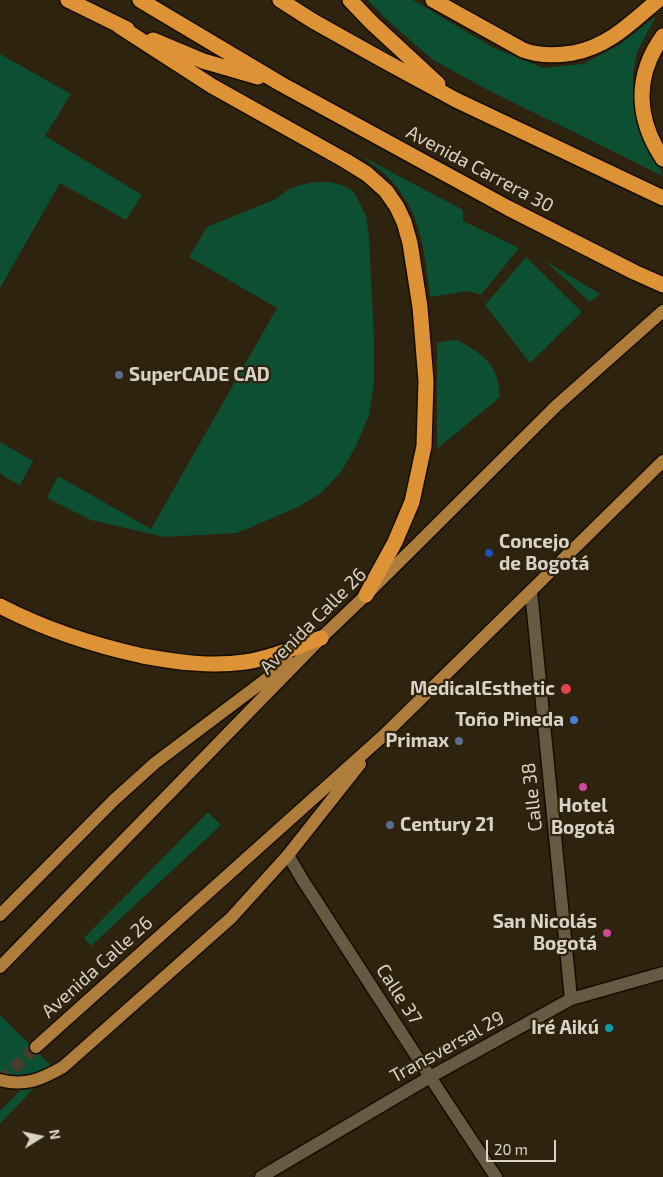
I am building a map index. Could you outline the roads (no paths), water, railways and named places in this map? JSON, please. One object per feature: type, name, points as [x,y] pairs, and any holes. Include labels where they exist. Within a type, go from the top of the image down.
[{"type":"highway","name":"Avenida Carrera 30","points":[[68,0],[119,26],[203,60],[281,84]]},
{"type":"highway","name":"Avenida Carrera 30","points":[[140,0],[281,84],[508,208],[663,285]]},
{"type":"highway","points":[[280,0],[362,49],[456,100],[663,198]]},
{"type":"highway","points":[[350,0],[372,23],[456,100]]},
{"type":"highway","points":[[433,0],[523,50],[539,54],[563,55],[583,51],[604,42],[658,0]]},
{"type":"highway","points":[[119,26],[212,86],[367,174],[386,191],[404,222],[410,243],[422,320],[426,381],[424,446],[412,502],[395,542],[366,595]]},
{"type":"highway","points":[[663,36],[654,50],[648,65],[642,84],[641,97],[645,123],[663,159]]},
{"type":"highway","points":[[0,606],[27,620],[72,638],[174,662],[216,665],[245,662],[275,655],[320,638]]},
{"type":"main road","name":"Avenida Calle 26","points":[[0,967],[320,638],[366,595],[556,406],[663,311]]},
{"type":"main road","name":"Avenida Calle 26","points":[[36,1047],[383,736],[663,461]]},
{"type":"main road","points":[[0,915],[114,800],[155,763],[320,638]]},
{"type":"main road","points":[[0,1080],[26,1083],[46,1077],[63,1068],[232,918],[288,855],[383,736]]},
{"type":"street","name":"Calle 38","points":[[531,591],[571,999]]},
{"type":"street","name":"Calle 37","points":[[288,855],[496,1177]]},
{"type":"street","name":"Transversal 29","points":[[261,1177],[430,1077],[571,999],[663,973]]},
{"type":"tunnel","points":[[0,1081],[36,1047]]},
{"type":"place","name":"SuperCADE CAD","points":[[119,375]]},
{"type":"place","name":"Concejo de Bogotá","points":[[489,553]]},
{"type":"place","name":"MedicalEsthetic","points":[[566,689]]},
{"type":"place","name":"Toño Pineda","points":[[574,720]]},
{"type":"place","name":"Primax","points":[[459,741]]},
{"type":"place","name":"Hotel Bogotá","points":[[583,787]]},
{"type":"place","name":"Century 21","points":[[390,825]]},
{"type":"place","name":"San Nicolás Bogotá","points":[[607,933]]},
{"type":"place","name":"Iré Aikú","points":[[609,1028]]}]
